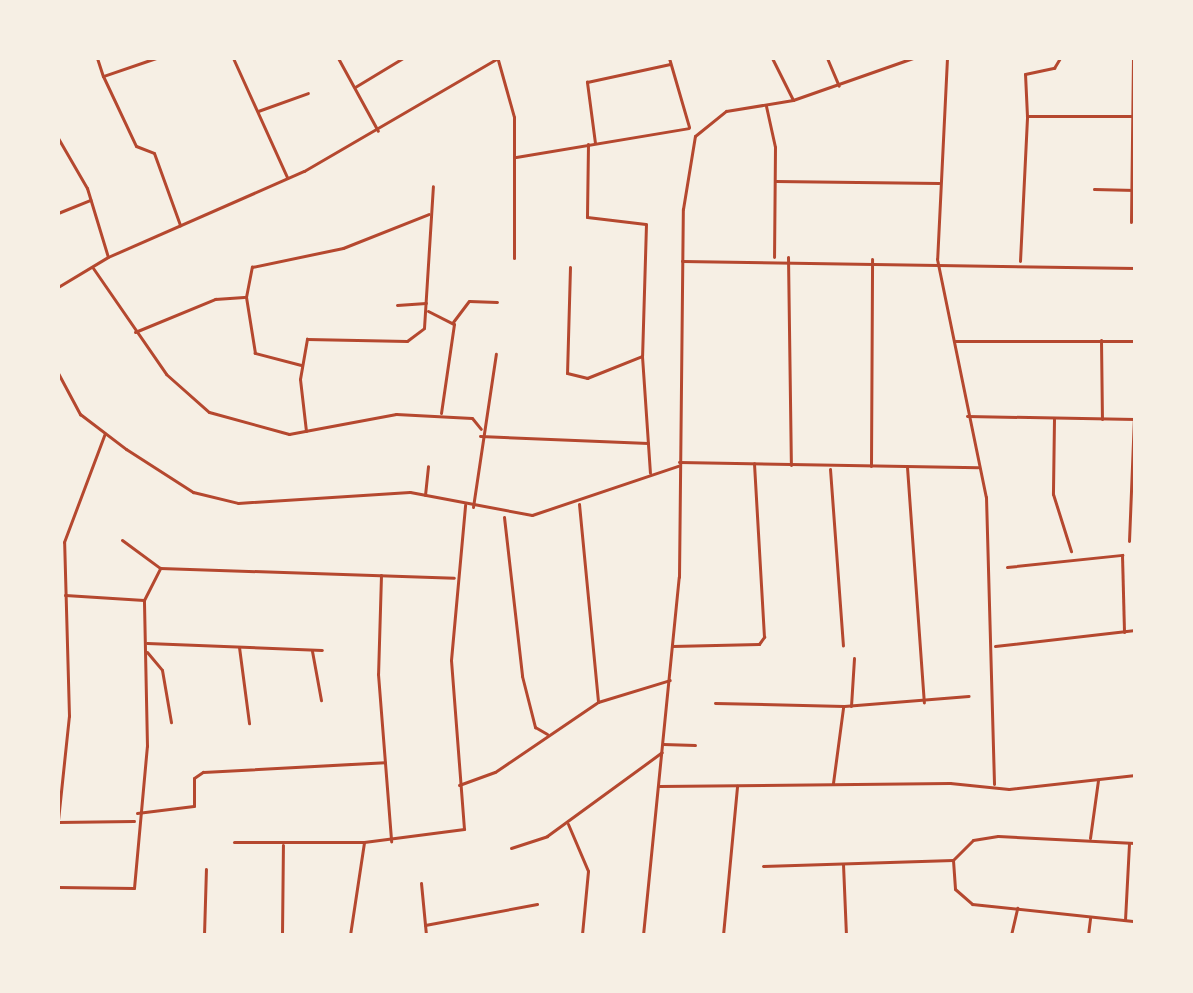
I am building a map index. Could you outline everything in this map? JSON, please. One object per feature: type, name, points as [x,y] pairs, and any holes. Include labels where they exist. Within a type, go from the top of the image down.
[{"type":"street","points":[[97,58],[136,146],[154,153],[180,225]]},
{"type":"street","points":[[103,76],[156,58]]},
{"type":"street","points":[[233,58],[287,177]]},
{"type":"street","points":[[338,58],[378,131]]},
{"type":"street","points":[[354,88],[403,58]]},
{"type":"street","points":[[58,287],[108,257],[287,177],[378,131],[498,58],[511,101],[515,157],[514,258]]},
{"type":"street","points":[[669,58],[689,128]]},
{"type":"street","points":[[772,58],[793,100]]},
{"type":"street","points":[[827,58],[839,86]]},
{"type":"street","points":[[643,935],[670,680],[679,464],[685,176],[696,132],[726,111],[793,100],[913,58]]},
{"type":"street","points":[[947,58],[937,259],[990,528],[995,646],[994,784]]},
{"type":"street","points":[[1020,261],[1027,116],[1025,74],[1054,68],[1060,58]]},
{"type":"street","points":[[1131,222],[1135,190],[1133,58]]},
{"type":"street","points":[[595,143],[587,82],[670,64]]},
{"type":"street","points":[[258,111],[308,93]]},
{"type":"street","points":[[766,105],[775,181],[774,257]]},
{"type":"street","points":[[1027,116],[1135,116]]},
{"type":"street","points":[[515,157],[689,128],[696,132]]},
{"type":"street","points":[[58,138],[90,200],[108,257]]},
{"type":"street","points":[[588,144],[588,219],[646,224],[642,356],[650,474]]},
{"type":"street","points":[[775,181],[941,183]]},
{"type":"street","points":[[306,431],[301,365],[310,336],[414,340],[427,311],[429,214],[433,186]]},
{"type":"street","points":[[1094,189],[1135,190]]},
{"type":"street","points":[[58,213],[90,200]]},
{"type":"street","points":[[301,365],[255,353],[246,297],[260,260],[343,248],[429,214]]},
{"type":"street","points":[[682,261],[774,257],[937,259],[1135,268]]},
{"type":"street","points":[[788,257],[791,466]]},
{"type":"street","points":[[871,466],[872,259]]},
{"type":"street","points":[[570,267],[567,373],[587,378],[642,356]]},
{"type":"street","points":[[93,268],[166,374],[209,412],[276,433],[306,431],[372,415],[441,413],[472,418],[481,429]]},
{"type":"street","points":[[135,332],[204,303],[246,297]]},
{"type":"street","points":[[441,413],[453,322],[469,301],[497,302]]},
{"type":"street","points":[[397,305],[426,303]]},
{"type":"street","points":[[427,311],[453,322]]},
{"type":"street","points":[[1101,340],[1102,419]]},
{"type":"street","points":[[955,341],[1135,341]]},
{"type":"street","points":[[473,507],[481,429],[496,354]]},
{"type":"street","points":[[58,373],[80,414],[105,433],[193,492],[230,502],[425,495],[504,515],[579,504],[679,464],[754,463],[830,469],[871,466],[978,467]]},
{"type":"street","points":[[967,416],[1134,419],[1129,541]]},
{"type":"street","points":[[1054,419],[1053,494],[1071,551]]},
{"type":"street","points":[[105,433],[65,535],[69,726],[58,821],[134,821]]},
{"type":"street","points":[[480,436],[649,443]]},
{"type":"street","points":[[672,646],[763,641],[754,463]]},
{"type":"street","points":[[425,495],[428,466]]},
{"type":"street","points":[[907,467],[924,703]]},
{"type":"street","points":[[830,469],[843,646]]},
{"type":"street","points":[[579,504],[598,702]]},
{"type":"street","points":[[234,842],[283,845],[391,841],[462,832],[454,578],[465,505]]},
{"type":"street","points":[[504,515],[522,676],[535,727],[551,734]]},
{"type":"street","points":[[122,540],[160,568],[454,578]]},
{"type":"street","points":[[1007,567],[1122,555],[1124,632]]},
{"type":"street","points":[[58,887],[134,888],[134,821],[147,746],[144,600],[160,568]]},
{"type":"street","points":[[381,575],[385,762],[391,841]]},
{"type":"street","points":[[65,595],[144,600]]},
{"type":"street","points":[[995,646],[1135,630]]},
{"type":"street","points":[[147,643],[322,650]]},
{"type":"street","points":[[239,647],[249,723]]},
{"type":"street","points":[[312,651],[321,700]]},
{"type":"street","points":[[147,652],[162,670],[171,722]]},
{"type":"street","points":[[851,706],[854,658]]},
{"type":"street","points":[[459,785],[551,734],[598,702],[670,680]]},
{"type":"street","points":[[715,703],[851,706],[924,703],[969,696]]},
{"type":"street","points":[[833,783],[844,706]]},
{"type":"street","points":[[663,744],[695,745]]},
{"type":"street","points":[[511,848],[567,823],[663,750]]},
{"type":"street","points":[[135,814],[194,806],[194,778],[203,772],[385,762]]},
{"type":"street","points":[[659,786],[994,784],[1029,789],[1135,775]]},
{"type":"street","points":[[1090,838],[1098,780]]},
{"type":"street","points":[[723,935],[737,786]]},
{"type":"street","points":[[567,823],[588,871],[582,935]]},
{"type":"street","points":[[763,866],[953,860],[978,837],[1090,838],[1135,843]]},
{"type":"street","points":[[350,935],[364,842]]},
{"type":"street","points":[[1125,920],[1129,844]]},
{"type":"street","points":[[282,935],[283,845]]},
{"type":"street","points":[[953,860],[960,896],[1017,908],[1135,921]]},
{"type":"street","points":[[843,864],[846,935]]},
{"type":"street","points":[[204,935],[206,869]]},
{"type":"street","points":[[421,883],[426,935]]},
{"type":"street","points":[[425,925],[537,904]]},
{"type":"street","points":[[1011,935],[1017,908]]},
{"type":"street","points":[[1088,935],[1090,918]]}]
